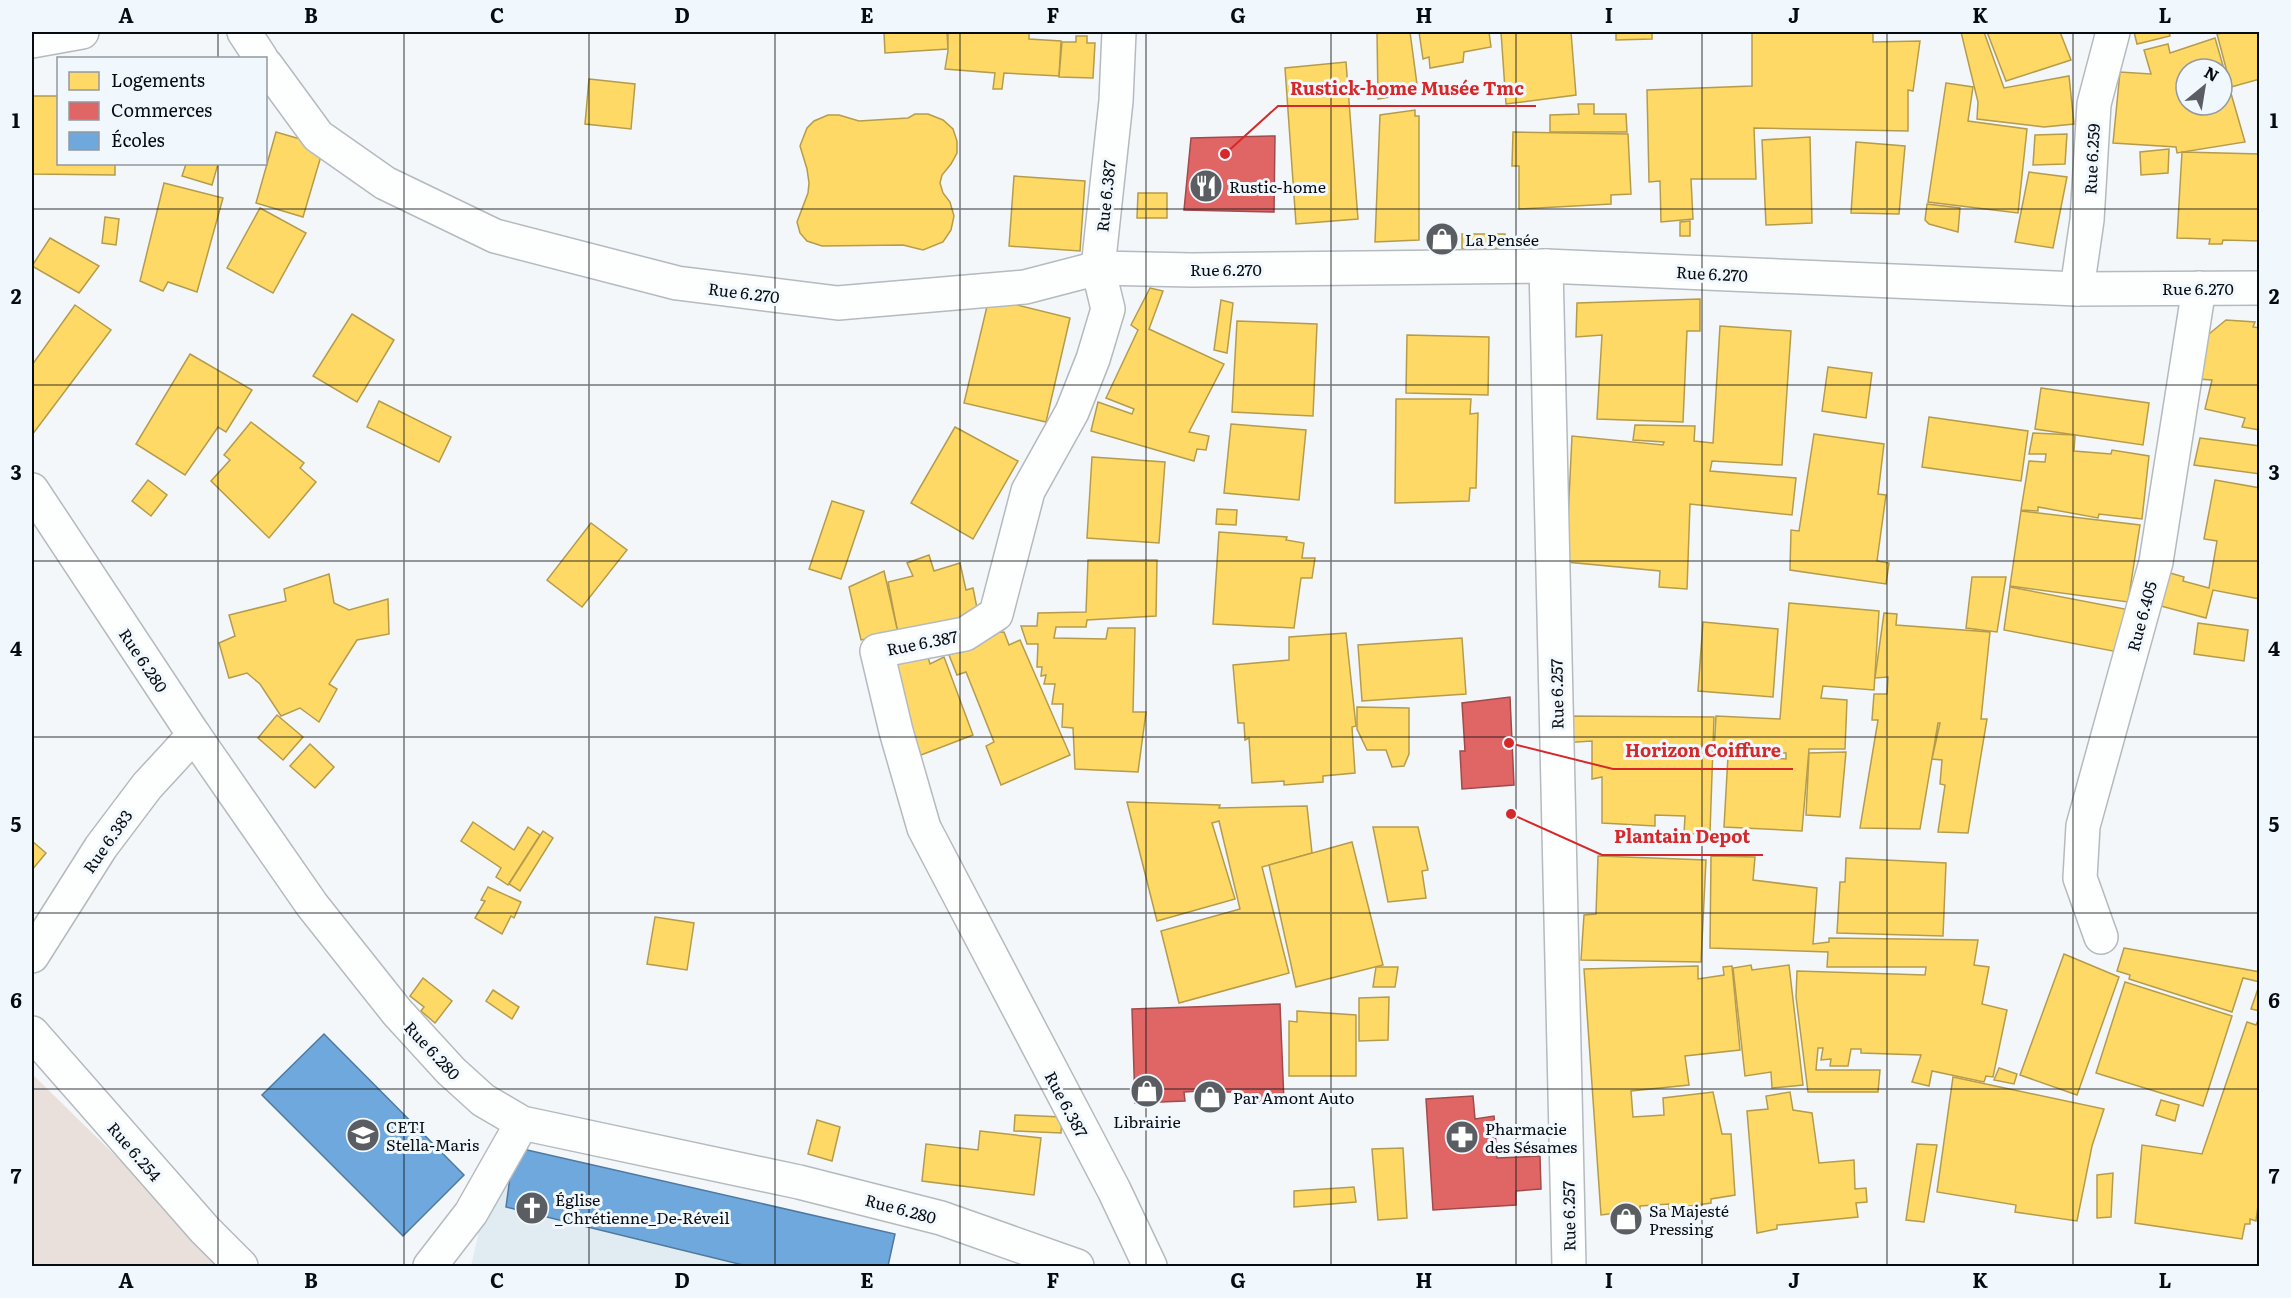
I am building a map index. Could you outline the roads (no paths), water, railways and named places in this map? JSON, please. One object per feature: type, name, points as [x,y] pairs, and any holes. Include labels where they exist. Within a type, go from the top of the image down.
[{"type":"street","points":[[32,41],[82,32]]},
{"type":"street","points":[[244,32],[260,57]]},
{"type":"street","name":"Rue 6.387","points":[[1119,32],[1116,101],[1098,267],[1108,309],[1093,359],[1072,412],[1028,490],[996,614],[964,634],[877,651],[896,731],[924,828],[1114,1190],[1150,1266]]},
{"type":"street","name":"Rue 6.259","points":[[2077,289],[2087,220],[2094,104],[2113,32]]},
{"type":"street","name":"Rue 6.270","points":[[267,66],[318,136],[385,183],[495,236],[677,283],[838,303],[1025,287],[1098,267],[1192,270],[1546,266],[2077,289],[2259,288]]},
{"type":"street","name":"Rue 6.257","points":[[1546,266],[1569,1266]]},
{"type":"street","name":"Rue 6.405","points":[[2101,937],[2080,878],[2083,826],[2156,562],[2199,288]]},
{"type":"street","name":"Rue 6.280","points":[[32,490],[194,735],[312,905],[397,1012],[451,1071],[483,1100],[522,1123],[800,1182],[930,1215],[1077,1266]]},
{"type":"street","name":"Rue 6.383","points":[[32,956],[101,847],[147,786],[194,735]]},
{"type":"street","name":"Rue 6.254","points":[[32,1033],[197,1221],[241,1266]]},
{"type":"street","points":[[430,1266],[471,1213],[522,1123]]},
{"type":"place","name":"Rustick-home Musée Tmc","points":[[1225,154]]},
{"type":"place","name":"Rustic-home","points":[[1206,186]]},
{"type":"place","name":"La Pensée","points":[[1442,239]]},
{"type":"place","name":"Horizon Coiffure","points":[[1509,743]]},
{"type":"place","name":"Plantain Depot","points":[[1511,814]]},
{"type":"place","name":"Librairie","points":[[1147,1091]]},
{"type":"place","name":"Par Amont Auto","points":[[1210,1097]]},
{"type":"place","name":"CETI Stella-Maris","points":[[363,1135]]},
{"type":"place","name":"Pharmacie des Sésames","points":[[1462,1137]]},
{"type":"place","name":"Église _Chrétienne_De-Réveil","points":[[532,1208]]},
{"type":"place","name":"Sa Majesté Pressing","points":[[1626,1219]]}]
